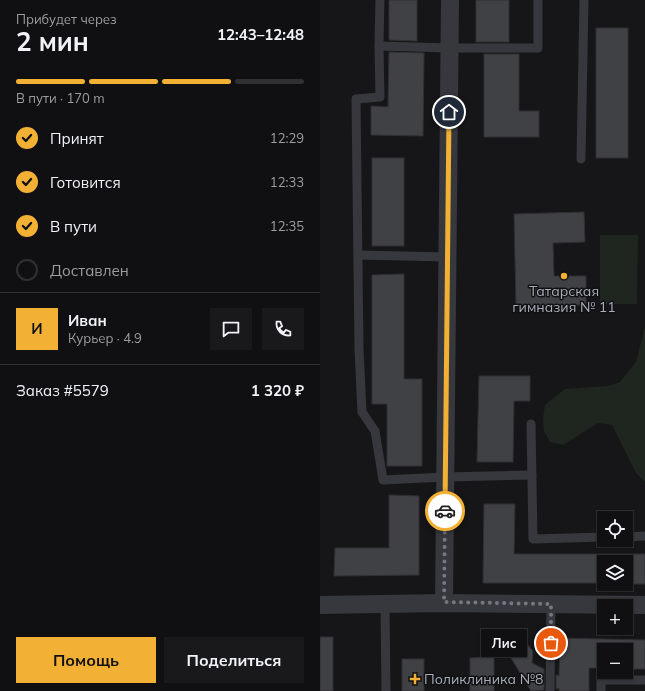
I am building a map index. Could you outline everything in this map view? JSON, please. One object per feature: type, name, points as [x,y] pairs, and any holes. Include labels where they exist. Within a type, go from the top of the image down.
[{"type":"street","points":[[444,602],[450,0]]},
{"type":"street","points":[[320,605],[444,602],[645,605]]},
{"type":"lane","points":[[380,0],[380,97],[356,99],[359,349],[362,412],[375,431],[383,480],[532,475]]},
{"type":"lane","points":[[380,46],[538,48],[538,0]]},
{"type":"lane","points":[[581,159],[584,0]]},
{"type":"lane","points":[[358,255],[447,257]]},
{"type":"lane","points":[[531,424],[533,539],[597,537]]},
{"type":"lane","points":[[633,537],[645,536]]},
{"type":"lane","points":[[385,604],[386,691]]},
{"type":"lane","points":[[550,691],[551,604]]},
{"type":"lane","points":[[601,691],[601,680],[645,680]]},
{"type":"shaded area","points":[[600,235],[638,235],[637,304],[600,304]]},
{"type":"shaded area","points":[[645,327],[645,482],[636,473],[612,425],[598,423],[563,445],[550,442],[544,431],[543,418],[545,405],[565,389],[608,386],[620,382],[636,362]]},
{"type":"building","points":[[389,0],[417,0],[417,41],[389,40]]},
{"type":"building","points":[[476,0],[509,0],[509,42],[476,42]]},
{"type":"building","points":[[596,28],[628,28],[628,158],[596,158]]},
{"type":"building","points":[[389,52],[424,53],[423,136],[371,135],[371,106],[388,107]]},
{"type":"building","points":[[484,54],[519,54],[519,111],[539,111],[539,137],[484,137]]},
{"type":"building","points":[[372,158],[404,158],[404,246],[372,246]]},
{"type":"building","points":[[584,212],[585,242],[553,243],[554,276],[586,276],[586,305],[516,306],[514,214]]},
{"type":"building","points":[[404,274],[404,379],[422,379],[422,466],[387,466],[387,404],[372,404],[372,275]]},
{"type":"building","points":[[479,376],[530,376],[530,401],[514,401],[513,462],[477,462]]},
{"type":"building","points":[[389,495],[419,496],[419,575],[334,576],[335,548],[389,548]]},
{"type":"building","points":[[484,504],[515,504],[514,554],[645,554],[645,584],[633,584],[633,555],[597,555],[597,583],[483,583]]},
{"type":"building","points":[[519,635],[533,651],[532,663],[544,669],[544,690],[531,691],[508,653]]},
{"type":"building","points":[[320,637],[333,637],[333,691],[320,691]]},
{"type":"building","points":[[560,638],[645,640],[645,669],[633,669],[633,643],[597,643],[597,668],[589,668],[589,691],[559,691],[559,688],[556,689],[556,675],[559,676]]},
{"type":"building","points":[[494,657],[494,691],[470,691],[470,658]]},
{"type":"building","points":[[402,659],[424,659],[424,691],[402,691]]},
{"type":"way so far","points":[[445,511],[444,602],[551,604],[551,643]]},
{"type":"place","name":"Татарская гимназия № 11","points":[[564,276]]},
{"type":"place","name":"Лис","points":[[551,643]]},
{"type":"place","name":"Поликлиника №8","points":[[415,679]]},
{"type":"route","points":[[445,511],[449,112]]}]
